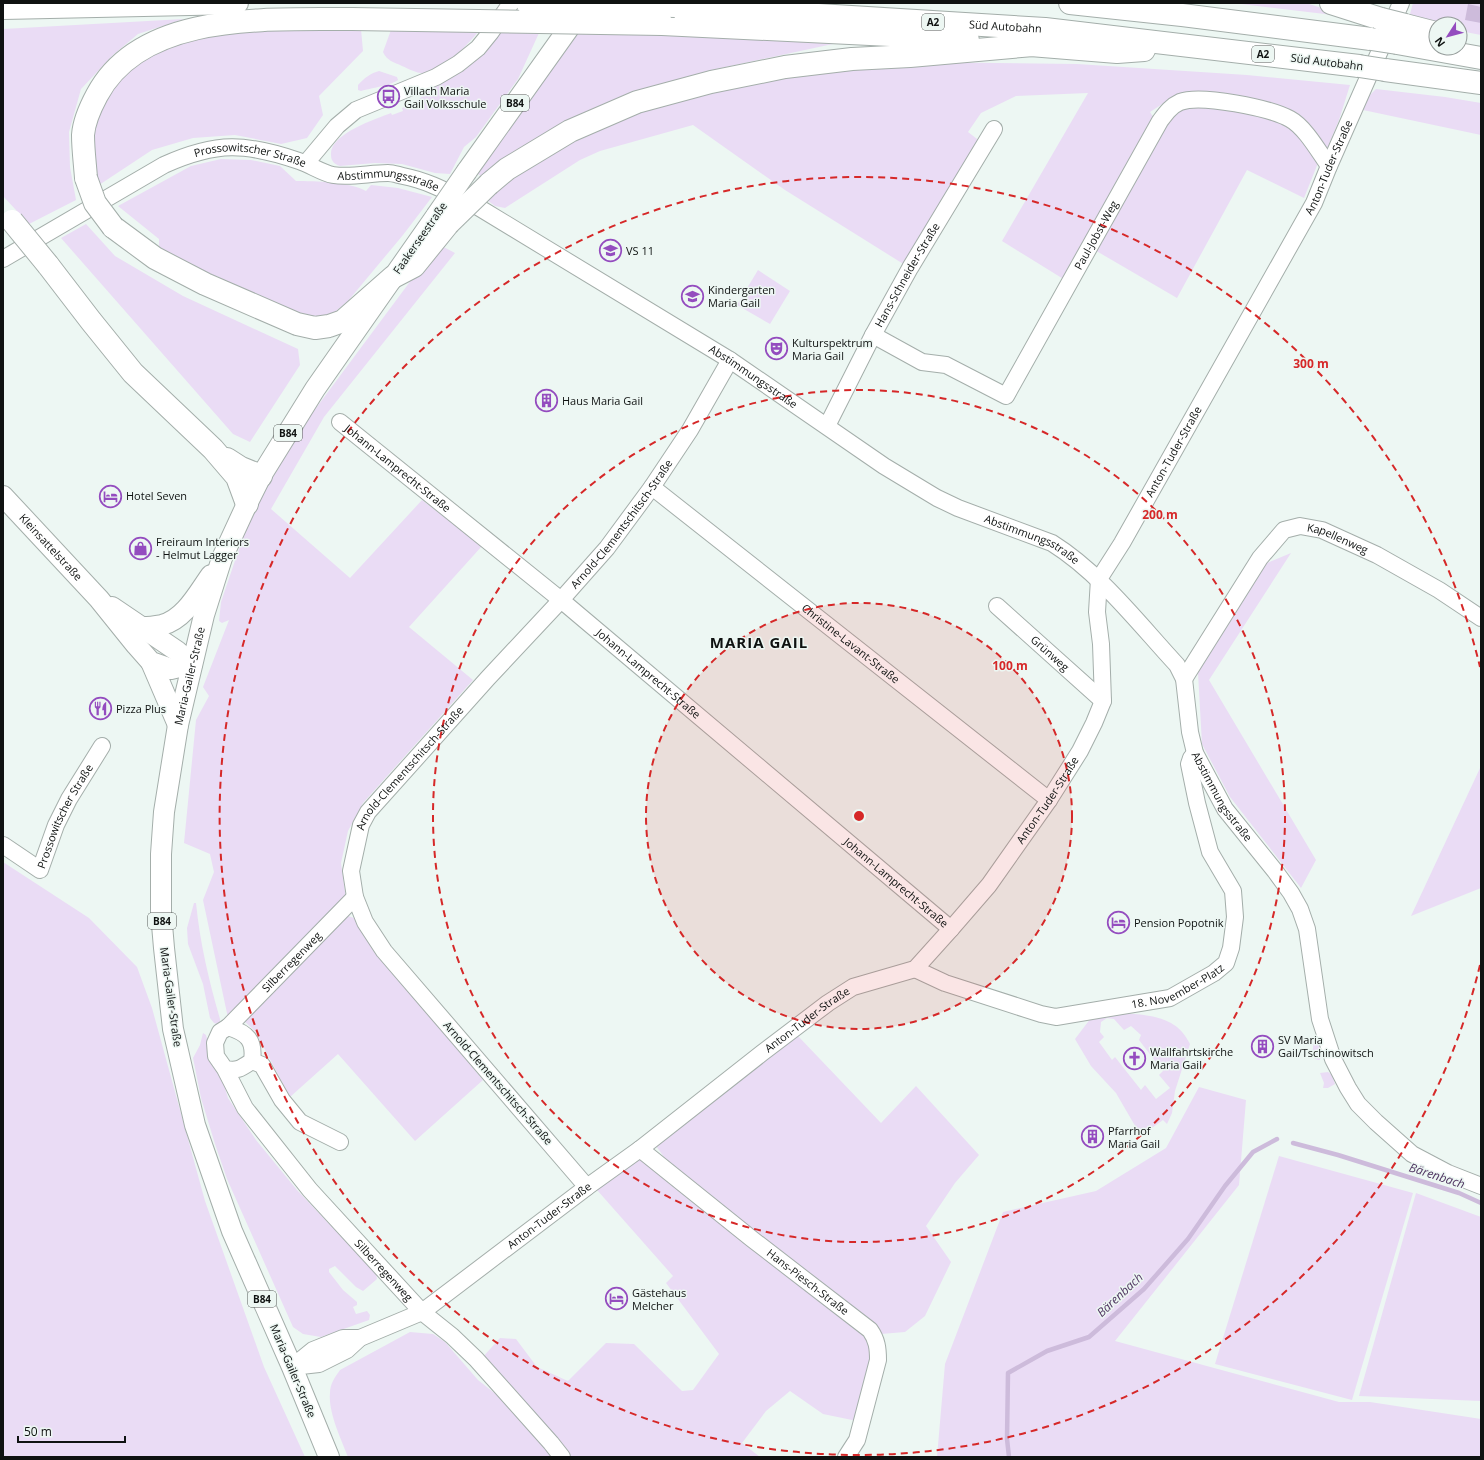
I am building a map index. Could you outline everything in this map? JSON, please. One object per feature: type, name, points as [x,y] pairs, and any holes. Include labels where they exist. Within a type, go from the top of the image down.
[{"type":"highway","points":[[3,8],[237,3]]},
{"type":"highway","name":"Süd Autobahn","points":[[527,3],[675,6],[1045,29],[1190,45],[1481,83]]},
{"type":"highway","points":[[1070,3],[1182,15],[1371,39],[1401,34],[1428,33]]},
{"type":"highway","points":[[1331,3],[1381,19],[1401,34],[1481,58]]},
{"type":"highway","points":[[1033,45],[910,56],[844,60],[785,67],[711,82],[637,102],[570,131],[507,169],[442,220],[414,266],[393,277],[343,321],[329,326],[315,328],[297,324],[198,281],[155,258],[113,227],[95,203],[86,178],[83,135],[89,110],[100,88],[112,72],[127,59],[170,35],[216,24],[251,20],[352,19],[662,24],[911,36],[1033,45],[1117,52],[1190,45]]},
{"type":"highway","points":[[1468,41],[1481,43]]},
{"type":"highway","points":[[8,217],[48,264],[91,321],[133,372],[213,449],[238,477],[247,504]]},
{"type":"highway","points":[[213,449],[241,468],[261,476]]},
{"type":"main road","name":"Faakerseestraße","points":[[442,220],[467,171],[586,3]]},
{"type":"main road","name":"Faakerseestraße","points":[[261,476],[315,389],[393,277]]},
{"type":"main road","name":"Maria-Gailer-Straße","points":[[261,476],[222,558],[204,615],[178,725],[164,812],[161,854],[163,934],[173,1029],[195,1124],[232,1231],[292,1367],[329,1457]]},
{"type":"main road","name":"Kleinsattelstraße","points":[[3,496],[99,599],[151,662],[171,669],[192,664]]},
{"type":"main road","points":[[143,627],[162,625],[177,617],[186,609],[222,558]]},
{"type":"main road","name":"Kleinsattelstraße","points":[[99,599],[143,627],[177,651],[192,664]]},
{"type":"main road","points":[[151,662],[178,725]]},
{"type":"street","name":"Prossowitscher Straße","points":[[3,259],[164,165],[182,157],[229,146],[253,148],[279,154],[306,163],[337,126],[356,110],[436,78],[458,64],[478,48],[492,32],[511,3]]},
{"type":"street","name":"Anton-Tuder-Straße","points":[[292,1367],[313,1350],[343,1338],[360,1338],[422,1312],[587,1187],[640,1149],[762,1052],[834,999],[853,987],[915,969],[952,929],[989,885],[1049,800],[1080,750],[1094,723],[1103,701],[1101,644],[1097,612],[1098,579],[1122,543],[1314,203],[1401,3]]},
{"type":"street","name":"Paul-Jobst-Weg","points":[[873,335],[922,362],[946,365],[1006,396],[1160,121],[1169,109],[1179,103],[1191,99],[1238,104],[1271,112],[1291,119],[1303,129],[1329,166]]},
{"type":"street","name":"Hans-Schneider-Straße","points":[[827,426],[873,335],[910,268],[994,128]]},
{"type":"street","name":"Abstimmungsstraße","points":[[306,163],[330,174],[342,176],[389,173],[417,179],[440,188],[478,208],[730,360],[884,466],[937,498],[958,508],[1052,543],[1065,551],[1098,579],[1177,666],[1184,679],[1190,732],[1195,753],[1225,809],[1292,893],[1300,909],[1307,929],[1320,1019],[1333,1059],[1358,1104],[1388,1134],[1412,1154],[1448,1173],[1481,1186]]},
{"type":"street","name":"Arnold-Clementschitsch-Straße","points":[[587,1187],[384,951],[365,922],[355,897],[351,871],[361,825],[368,812],[607,548],[652,487],[690,430],[730,360]]},
{"type":"street","name":"Johann-Lamprecht-Straße","points":[[340,422],[561,600],[952,929]]},
{"type":"street","name":"Christine-Lavant-Straße","points":[[652,487],[1049,800]]},
{"type":"street","name":"Kapellenweg","points":[[1184,679],[1260,558],[1284,530],[1300,526],[1322,530],[1378,555],[1439,590],[1481,618]]},
{"type":"street","name":"Grünweg","points":[[997,606],[1103,701]]},
{"type":"street","name":"Prossowitscher Straße","points":[[3,845],[40,870],[56,825],[69,799],[102,746]]},
{"type":"street","name":"18. November-Platz","points":[[915,969],[945,983],[1041,1014],[1056,1017],[1170,998],[1214,973],[1226,963],[1231,948],[1235,917],[1233,890],[1210,852],[1197,803],[1189,764],[1195,753]]},
{"type":"street","name":"Silberregenweg","points":[[355,897],[228,1027],[220,1032],[215,1043],[216,1056],[245,1108],[310,1190],[422,1312],[452,1336],[476,1359],[562,1457]]},
{"type":"street","points":[[228,1027],[241,1031],[252,1042],[252,1061]]},
{"type":"street","points":[[224,1069],[236,1071],[252,1061]]},
{"type":"street","points":[[252,1061],[262,1065],[282,1100],[300,1122],[340,1142]]},
{"type":"street","name":"Hans-Piesch-Straße","points":[[640,1149],[752,1239],[870,1330],[876,1339],[878,1347],[878,1360],[857,1440],[846,1457]]},
{"type":"shaded area","points":[[1233,3],[1306,3],[1350,17]]},
{"type":"shaded area","points":[[1413,3],[1481,3],[1481,35],[1468,33],[1468,16],[1428,16],[1428,21],[1410,14]]},
{"type":"shaded area","points":[[1468,4],[1481,7],[1481,23],[1468,21],[1468,16],[1466,16]]},
{"type":"shaded area","points":[[184,19],[138,34],[113,55],[81,89],[69,132],[70,167],[76,200],[29,224],[3,196],[3,29]]},
{"type":"shaded area","points":[[361,29],[363,51],[319,96],[323,115],[307,138],[281,144],[235,135],[193,138],[152,150],[99,185],[92,155],[91,123],[101,97],[146,53],[228,31]]},
{"type":"shaded area","points":[[391,30],[478,32],[455,57],[440,68],[426,73],[419,73],[394,62],[383,52]]},
{"type":"shaded area","points":[[658,30],[842,42],[707,71],[640,95],[484,178],[478,174],[500,140],[578,34],[653,35]]},
{"type":"shaded area","points":[[500,32],[539,33],[518,79],[476,137],[464,147],[450,174],[435,173],[402,164],[375,163],[340,166],[333,162],[331,155],[332,147],[337,140],[365,123],[391,113],[392,115],[403,111],[402,108],[414,103],[430,90],[466,69]]},
{"type":"shaded area","points":[[905,62],[1077,64],[1247,75],[1350,85],[1339,120],[1326,151],[1295,117],[1176,95],[1150,112],[1155,120],[1065,280],[1002,241],[1088,93],[1016,96],[981,113],[968,132],[981,142],[905,265],[785,190],[693,125],[600,151],[580,160],[505,208],[495,206],[487,200],[494,188],[593,128],[682,98],[806,72]]},
{"type":"shaded area","points":[[379,71],[397,77],[398,80],[396,82],[361,91],[358,90],[358,85],[363,80],[370,74]]},
{"type":"shaded area","points":[[1376,89],[1481,103],[1481,135],[1363,110],[1369,96]]},
{"type":"shaded area","points":[[1191,105],[1236,108],[1288,122],[1318,163],[1304,198],[1247,170],[1177,298],[1093,249],[1163,124],[1175,111]]},
{"type":"shaded area","points":[[221,159],[251,160],[280,166],[296,181],[342,184],[366,191],[371,185],[398,188],[432,197],[403,235],[348,301],[325,320],[305,320],[248,294],[217,276],[211,276],[176,260],[159,246],[159,239],[118,206],[191,166]]},
{"type":"shaded area","points":[[86,224],[115,256],[183,296],[298,349],[300,365],[250,442],[233,434],[61,238]]},
{"type":"shaded area","points":[[438,244],[455,253],[324,417],[271,509],[350,578],[422,500],[482,546],[409,627],[473,680],[363,803],[348,831],[341,863],[346,899],[228,1018],[203,900],[214,872],[210,854],[184,843],[196,720],[209,696],[203,687],[229,620],[222,623],[219,621],[221,602],[243,537],[271,478],[296,435]]},
{"type":"shaded area","points":[[758,270],[790,291],[770,324],[737,305]]},
{"type":"shaded area","points":[[1291,553],[1209,680],[1316,860],[1301,888],[1230,797],[1202,744],[1198,673],[1267,563]]},
{"type":"shaded area","points":[[1481,766],[1481,888],[1411,916]]},
{"type":"shaded area","points":[[3,862],[89,918],[137,967],[152,1008],[205,1201],[264,1367],[305,1457],[3,1457]]},
{"type":"shaded area","points":[[194,903],[196,903],[205,962],[220,1019],[220,1022],[217,1024],[210,1018],[203,984],[188,944],[187,928]]},
{"type":"shaded area","points":[[345,915],[354,918],[370,945],[483,1080],[415,1141],[338,1054],[290,1097],[255,1031],[243,1020]]},
{"type":"shaded area","points":[[1110,1013],[1145,1015],[1170,1022],[1181,1030],[1190,1044],[1175,1091],[1172,1113],[1167,1124],[1163,1120],[1142,1135],[1116,1093],[1091,1066],[1075,1039],[1091,1018]],"holes":[[[1107,1018],[1114,1019],[1124,1030],[1131,1026],[1141,1035],[1139,1040],[1163,1071],[1159,1075],[1170,1088],[1156,1099],[1145,1085],[1141,1090],[1115,1057],[1112,1060],[1099,1042],[1104,1037],[1100,1032],[1101,1022]]]},
{"type":"shaded area","points":[[203,1033],[206,1035],[211,1055],[218,1065],[228,1098],[256,1140],[297,1190],[376,1273],[377,1279],[363,1291],[356,1287],[335,1266],[329,1269],[329,1272],[343,1290],[357,1302],[357,1305],[353,1307],[356,1314],[367,1311],[370,1315],[369,1320],[321,1337],[303,1334],[293,1327],[227,1179],[215,1144],[201,1098],[193,1058],[200,1045]]},
{"type":"shaded area","points":[[798,1036],[881,1123],[916,1086],[979,1155],[955,1183],[926,1226],[951,1262],[925,1316],[905,1332],[881,1334],[667,1161],[656,1146]]},
{"type":"shaded area","points":[[1314,1040],[1318,1042],[1323,1056],[1319,1060],[1315,1059],[1312,1055]]},
{"type":"shaded area","points":[[1328,1072],[1332,1075],[1335,1084],[1328,1088],[1323,1088],[1324,1083],[1320,1073]]},
{"type":"shaded area","points":[[1199,1087],[1246,1100],[1239,1185],[1115,1341],[1339,1402],[1370,1402],[1481,1419],[1481,1457],[937,1457],[945,1364],[1003,1212],[1096,1191],[1166,1148]]},
{"type":"shaded area","points":[[641,1156],[863,1332],[871,1345],[873,1360],[857,1421],[823,1414],[790,1391],[766,1411],[742,1443],[760,1457],[568,1457],[482,1358],[500,1338],[516,1339],[537,1367],[568,1381],[606,1343],[634,1344],[682,1391],[693,1390],[719,1354],[666,1283],[673,1276],[597,1190]]},
{"type":"shaded area","points":[[1279,1156],[1413,1193],[1352,1400],[1215,1364]]},
{"type":"shaded area","points":[[1416,1193],[1481,1217],[1481,1401],[1359,1396]]},
{"type":"shaded area","points":[[410,1332],[433,1334],[445,1342],[478,1380],[507,1403],[554,1457],[348,1457],[331,1408],[330,1390],[333,1381],[340,1370]]},
{"type":"waterway","name":"Bärenbach","points":[[1009,1457],[1007,1439],[1008,1373],[1047,1351],[1089,1337],[1144,1289],[1188,1239],[1225,1186],[1253,1152],[1277,1139]]},
{"type":"waterway","name":"Bärenbach","points":[[1293,1143],[1338,1155],[1459,1193],[1481,1203]]},
{"type":"place","name":"Villach Maria Gail Volksschule","points":[[389,97]]},
{"type":"place","name":"VS 11","points":[[611,251]]},
{"type":"place","name":"Kindergarten Maria Gail","points":[[692,296]]},
{"type":"place","name":"Kulturspektrum Maria Gail","points":[[776,349]]},
{"type":"place","name":"Haus Maria Gail","points":[[546,401]]},
{"type":"place","name":"Hotel Seven","points":[[110,496]]},
{"type":"place","name":"Freiraum Interiors - Helmut Lagger","points":[[140,548]]},
{"type":"place","name":"Pizza Plus","points":[[100,709]]},
{"type":"place","name":"Pension Popotnik","points":[[1118,923]]},
{"type":"place","name":"SV Maria Gail/Tschinowitsch","points":[[1262,1046]]},
{"type":"place","name":"Wallfahrtskirche Maria Gail","points":[[1134,1058]]},
{"type":"place","name":"Pfarrhof Maria Gail","points":[[1092,1137]]},
{"type":"place","name":"Gästehaus Melcher","points":[[616,1299]]},
{"type":"district","name":"MARIA GAIL","points":[[759,643]]}]
